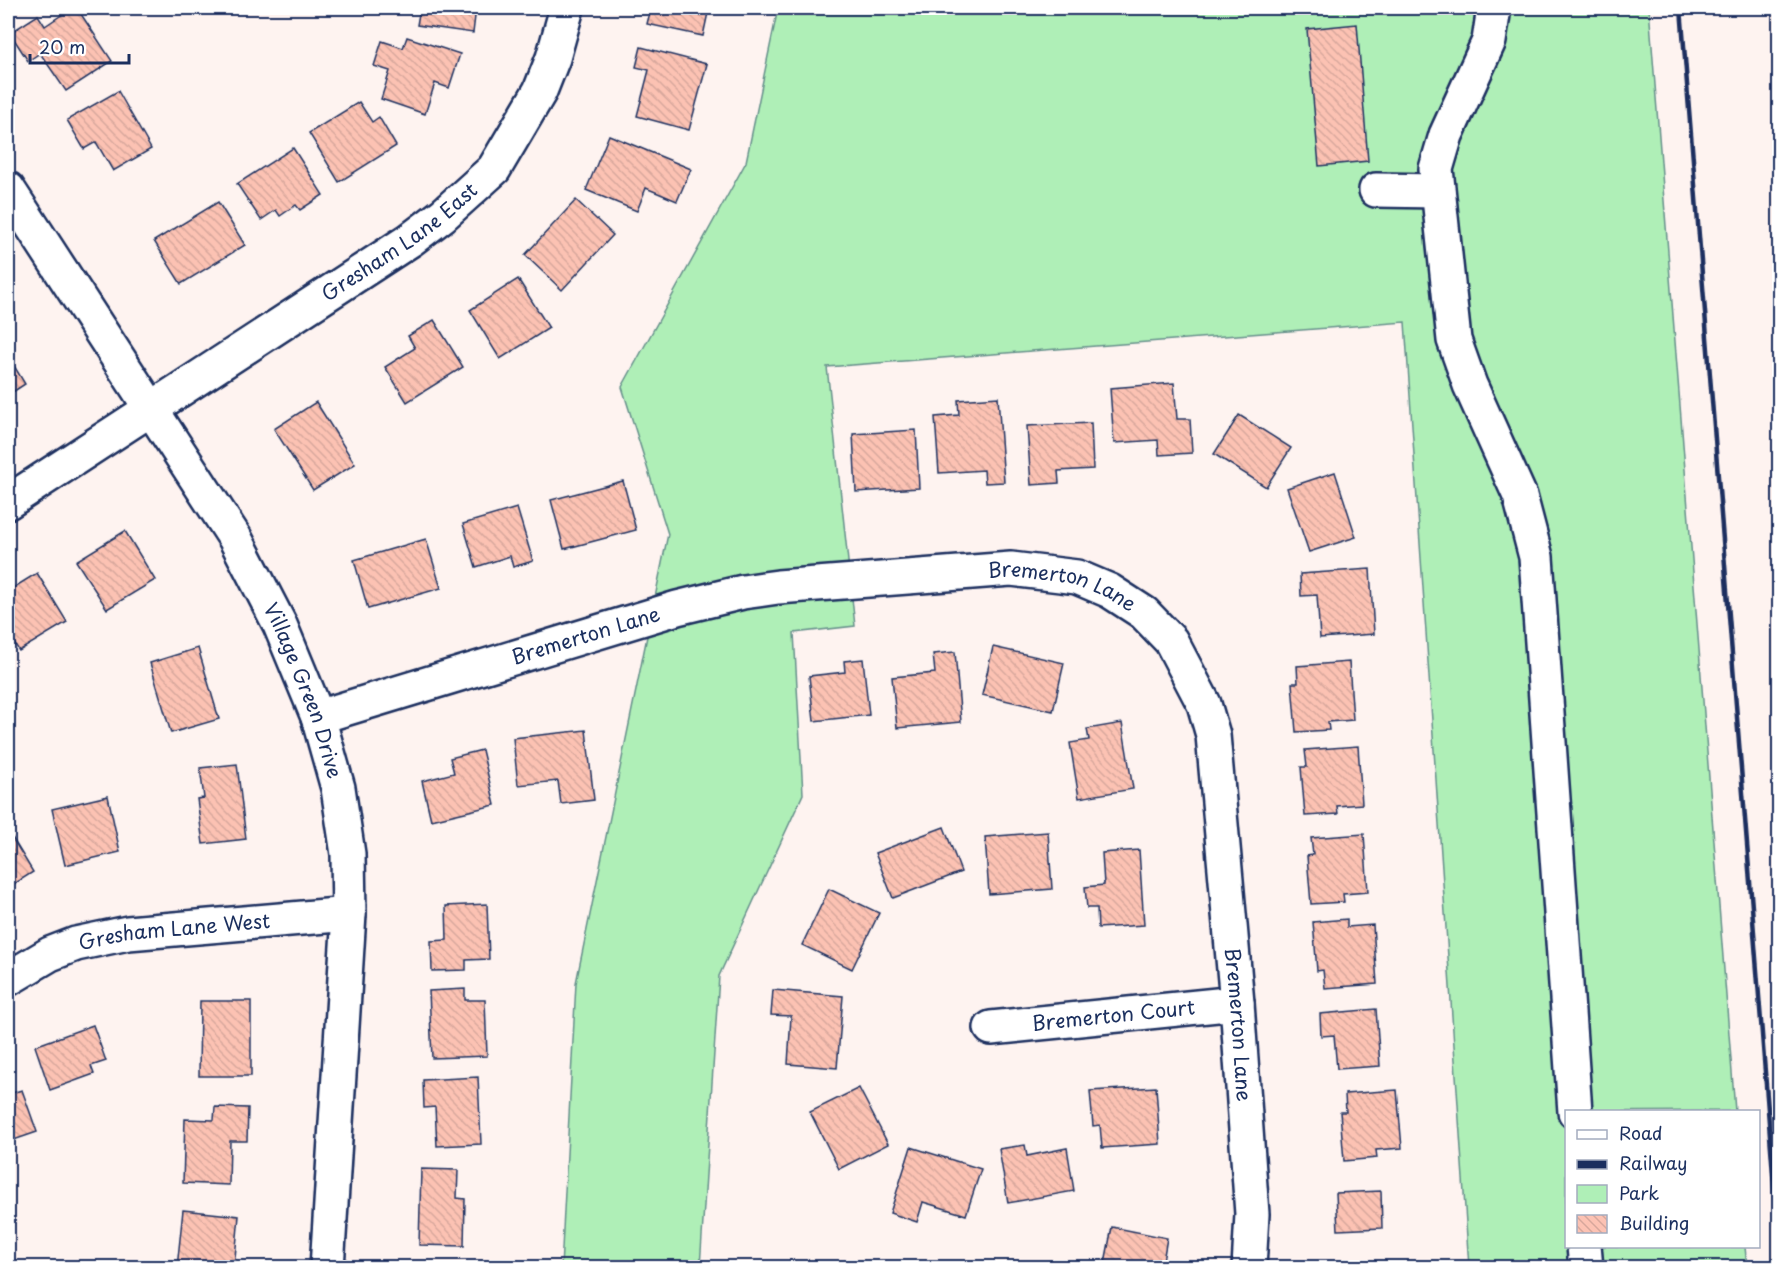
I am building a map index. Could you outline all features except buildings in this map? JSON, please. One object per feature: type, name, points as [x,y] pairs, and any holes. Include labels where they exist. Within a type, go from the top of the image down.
[{"type":"street","name":"Gresham Lane East","points":[[151,409],[410,240],[443,215],[494,169],[540,91],[553,58],[567,8]]},
{"type":"street","points":[[1494,8],[1489,41],[1446,135],[1436,169],[1454,340],[1470,386],[1520,496],[1536,557],[1575,1110]]},
{"type":"street","name":"Village Green Drive","points":[[8,189],[235,538],[280,625],[318,717],[338,788],[348,854],[349,914],[327,1268]]},
{"type":"street","points":[[1376,190],[1438,191]]},
{"type":"street","points":[[8,502],[151,409]]},
{"type":"street","name":"Bremerton Lane","points":[[318,717],[677,608],[743,592],[778,587],[1011,569],[1077,577],[1110,591],[1144,613],[1171,641],[1204,704],[1213,735],[1237,1003],[1252,1214],[1249,1268]]},
{"type":"street","name":"Gresham Lane West","points":[[8,979],[50,954],[76,944],[128,933],[349,914]]},
{"type":"street","name":"Bremerton Court","points":[[991,1028],[1237,1003]]},
{"type":"street","points":[[1584,1248],[1586,1268]]},
{"type":"green space","points":[[778,8],[1649,8],[1735,1110],[1565,1110],[1565,1248],[1745,1248],[1747,1267],[1469,1267],[1405,322],[827,367],[855,626],[794,633],[803,794],[719,976],[700,1267],[561,1268],[576,983],[668,534],[622,387],[746,162]]},
{"type":"railway","points":[[1681,8],[1780,1262]]}]
